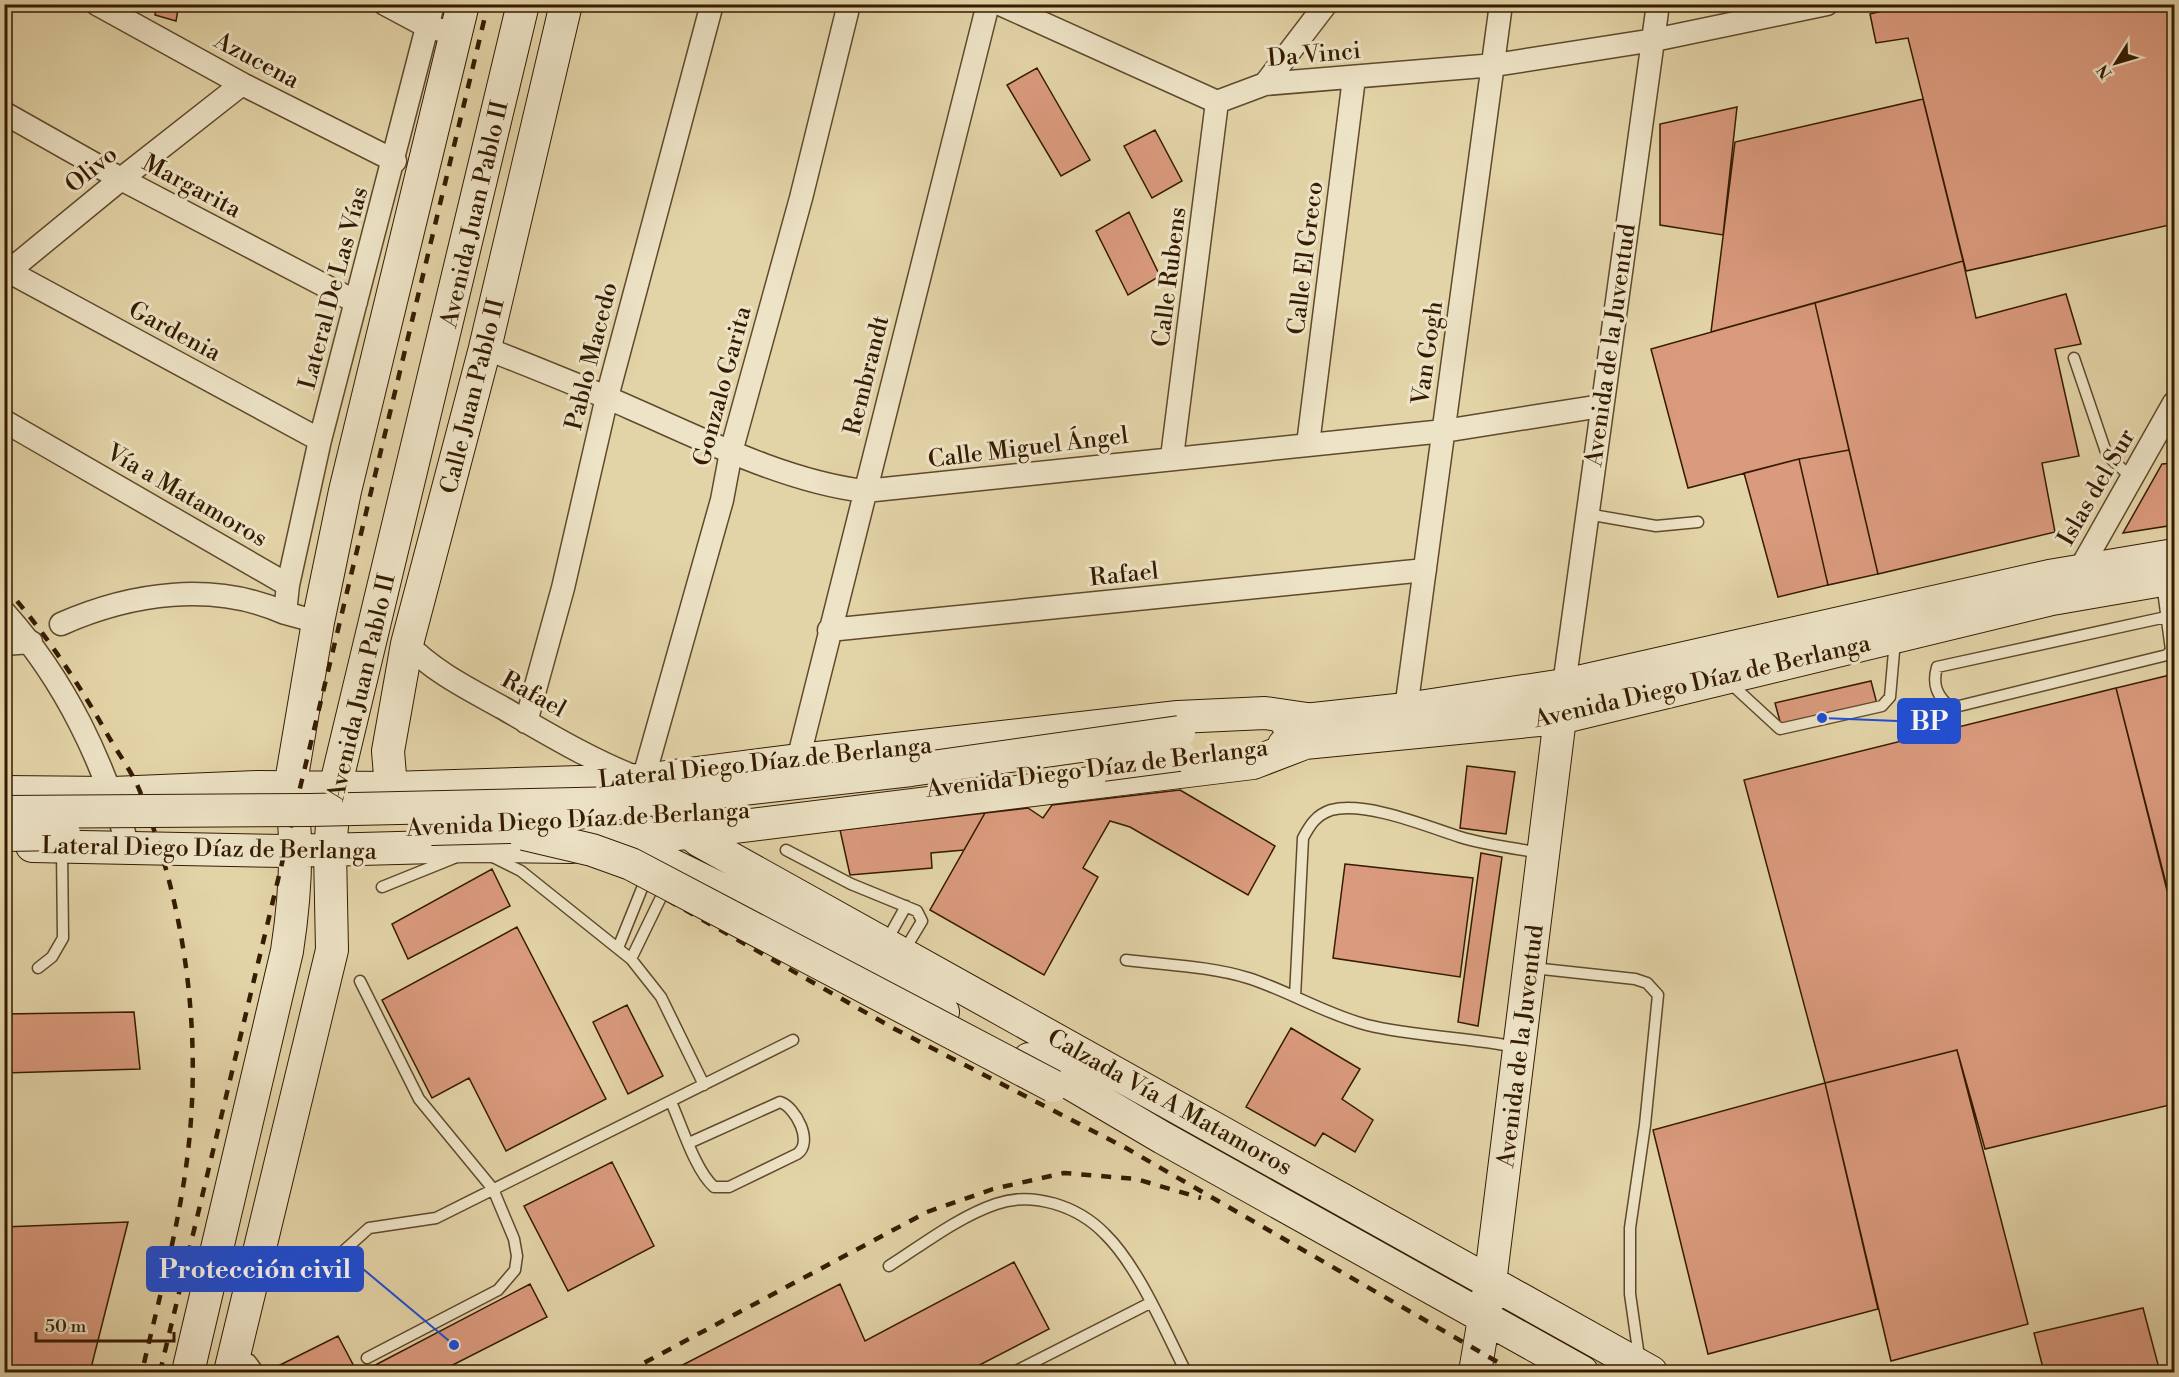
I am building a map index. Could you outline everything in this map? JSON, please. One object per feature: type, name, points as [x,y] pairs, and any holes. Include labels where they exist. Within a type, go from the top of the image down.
[{"type":"main road","name":"Avenida Juan Pablo II","points":[[241,1366],[332,950],[345,851],[335,788],[523,4]]},
{"type":"main road","name":"Calle Juan Pablo II","points":[[388,821],[388,751],[406,644],[485,348],[566,4]]},
{"type":"main road","name":"Avenida Juan Pablo II","points":[[189,1369],[287,951],[294,897],[292,787],[318,622],[449,22]]},
{"type":"main road","points":[[406,644],[406,586],[411,525],[407,495]]},
{"type":"main road","name":"Avenida Diego Díaz de Berlanga","points":[[1306,731],[1406,709],[1564,686],[2072,584],[2170,571]]},
{"type":"main road","name":"Avenida Diego Díaz de Berlanga","points":[[4,812],[322,810],[621,803],[911,770],[1306,731],[1560,718],[1896,636],[2072,584]]},
{"type":"main road","name":"Lateral Diego Díaz de Berlanga","points":[[4,846],[69,845],[129,849],[345,851],[388,821],[471,798],[560,783],[649,790],[736,782],[798,760],[1178,717],[1265,713],[1306,731]]},
{"type":"main road","name":"Avenida de la Juventud","points":[[1475,1372],[1490,1283],[1560,718]]},
{"type":"main road","name":"Lateral Diego Díaz de Berlanga","points":[[335,788],[388,821],[473,846],[572,847],[648,857],[688,832],[1252,762],[1306,731]]},
{"type":"main road","name":"Avenida Diego Díaz de Berlanga","points":[[4,835],[500,828],[700,816],[1179,744]]},
{"type":"main road","points":[[736,782],[721,786],[720,796],[727,813],[741,826]]},
{"type":"main road","points":[[560,783],[562,811],[572,847]]},
{"type":"main road","points":[[4,792],[113,793],[258,787],[335,788]]},
{"type":"main road","points":[[292,787],[234,850],[267,868],[294,897]]},
{"type":"main road","points":[[648,857],[636,812],[649,790]]},
{"type":"main road","name":"Calzada Vía A Matamoros","points":[[649,790],[688,832],[747,883],[1163,1138],[1581,1372]]},
{"type":"main road","points":[[63,792],[87,798],[95,804],[102,815],[102,824],[98,831],[69,845]]},
{"type":"main road","points":[[500,828],[592,850],[631,864],[1129,1127],[1163,1138]]},
{"type":"main road","name":"Calzada Vía A Matamoros","points":[[648,857],[747,883],[894,949],[1377,1218],[1647,1372]]},
{"type":"main road","points":[[1364,1251],[1376,1241],[1377,1218]]},
{"type":"main road","points":[[189,1369],[241,1366]]},
{"type":"street","name":"Azucena","points":[[97,4],[242,84],[395,160]]},
{"type":"street","points":[[385,4],[449,22]]},
{"type":"street","name":"Lateral De Las Vías","points":[[288,585],[320,441],[395,160],[449,22],[433,4]]},
{"type":"street","name":"Pablo Macedo","points":[[526,722],[563,588],[607,397],[712,4]]},
{"type":"street","name":"Gonzalo Garita","points":[[649,790],[722,500],[731,452],[801,198],[849,4]]},
{"type":"street","name":"Rembrandt","points":[[798,760],[828,630],[988,4]]},
{"type":"street","points":[[1000,4],[1216,102]]},
{"type":"street","name":"Van Gogh","points":[[1406,709],[1495,65],[1501,4]]},
{"type":"street","name":"Avenida de la Juventud","points":[[1564,686],[1658,4]]},
{"type":"street","name":"Da Vinci","points":[[1216,102],[1265,84],[1495,65],[1654,40],[1816,6]]},
{"type":"street","points":[[1265,84],[1317,8]]},
{"type":"street","name":"Calle El Greco","points":[[1308,444],[1354,78]]},
{"type":"street","name":"Olivo","points":[[6,272],[121,178],[242,84]]},
{"type":"street","name":"Calle Rubens","points":[[1172,458],[1216,102]]},
{"type":"street","name":"Margarita","points":[[4,113],[121,178],[356,302]]},
{"type":"street","name":"Gardenia","points":[[6,272],[320,441]]},
{"type":"street","name":"Calle Miguel Ángel","points":[[485,348],[607,397],[731,452],[823,483],[865,491],[1444,431],[1601,406]]},
{"type":"street","name":"Islas del Sur","points":[[2072,584],[2175,404]]},
{"type":"street","name":"Vía a Matamoros","points":[[4,421],[288,585]]},
{"type":"street","name":"Rafael","points":[[828,630],[1425,570]]},
{"type":"street","points":[[285,613],[288,585]]},
{"type":"street","points":[[61,624],[122,602],[156,595],[248,600],[318,622]]},
{"type":"street","points":[[4,612],[32,642],[84,728],[113,793],[129,849]]},
{"type":"street","points":[[4,644],[32,642]]},
{"type":"street","name":"Rafael","points":[[406,644],[428,665],[526,722],[620,771],[649,790]]},
{"type":"lane","points":[[2074,358],[2107,455],[2132,478]]},
{"type":"lane","points":[[1587,514],[1656,526],[1698,522]]},
{"type":"lane","points":[[2166,617],[1937,667],[1933,681],[1940,699],[1951,708],[2167,655],[2171,650],[2166,617],[2170,571]]},
{"type":"lane","points":[[1726,678],[1780,729],[1871,709],[1882,706],[1890,697],[1896,636]]},
{"type":"lane","points":[[473,846],[471,798],[531,808]]},
{"type":"lane","points":[[1295,997],[1303,838],[1310,824],[1321,814],[1352,808],[1423,823],[1484,843],[1543,854]]},
{"type":"lane","points":[[38,968],[52,957],[63,938],[69,845]]},
{"type":"lane","points":[[786,850],[864,891],[919,913],[921,921],[894,949]]},
{"type":"lane","points":[[382,887],[468,855],[496,858],[521,871],[631,958],[661,997],[704,1085]]},
{"type":"lane","points":[[648,857],[665,889],[694,903],[717,903],[747,883]]},
{"type":"lane","points":[[618,948],[648,857]]},
{"type":"lane","points":[[631,958],[665,889]]},
{"type":"lane","points":[[894,949],[906,906]]},
{"type":"lane","points":[[1126,960],[1228,972],[1295,997],[1334,1016],[1394,1031],[1479,1040],[1519,1048]]},
{"type":"lane","points":[[1529,968],[1635,979],[1647,983],[1658,995],[1646,1125],[1630,1228],[1629,1263],[1636,1350],[1647,1372]]},
{"type":"lane","points":[[360,981],[419,1099],[493,1189],[514,1239],[516,1263],[509,1280],[486,1297],[367,1358]]},
{"type":"lane","points":[[317,1275],[369,1228],[384,1224],[430,1220],[793,1040]]},
{"type":"lane","points":[[671,1102],[689,1143],[708,1182],[721,1189],[797,1154],[805,1146],[805,1140],[792,1109],[780,1102],[689,1143]]},
{"type":"lane","points":[[889,1266],[958,1223],[996,1204],[1027,1198],[1046,1201],[1081,1215],[1106,1234],[1150,1303],[1186,1372]]},
{"type":"lane","points":[[1014,1372],[1150,1303]]},
{"type":"green space","points":[[1504,1299],[1636,1372],[1601,1372],[1497,1316]]},
{"type":"building","points":[[157,4],[179,4],[176,21],[155,15]]},
{"type":"building","points":[[1910,4],[2174,4],[2174,224],[1966,271],[1908,38],[1876,43],[1870,14]]},
{"type":"building","points":[[1037,68],[1090,160],[1061,176],[1007,85]]},
{"type":"building","points":[[1923,99],[1963,261],[1711,332],[1735,142]]},
{"type":"building","points":[[1737,107],[1723,235],[1660,225],[1660,124]]},
{"type":"building","points":[[1155,130],[1182,181],[1152,198],[1124,146]]},
{"type":"building","points":[[1129,212],[1160,276],[1128,295],[1096,231]]},
{"type":"building","points":[[1963,261],[1976,318],[2066,294],[2081,344],[2055,349],[2079,456],[2042,463],[2055,532],[1878,574],[1815,303]]},
{"type":"building","points":[[1815,303],[1849,450],[1799,459],[1688,488],[1651,349]]},
{"type":"building","points":[[1849,450],[1878,574],[1828,585],[1799,459]]},
{"type":"building","points":[[1799,459],[1828,585],[1778,597],[1744,473]]},
{"type":"building","points":[[2174,463],[2174,525],[2123,533],[2162,464]]},
{"type":"building","points":[[2174,674],[2174,902],[2171,903],[2116,688]]},
{"type":"building","points":[[1871,681],[1877,704],[1781,725],[1775,703]]},
{"type":"building","points":[[2116,688],[2174,918],[2174,1104],[1985,1149],[1957,1050],[1825,1083],[1744,780]]},
{"type":"building","points":[[1467,766],[1515,772],[1506,834],[1460,828]]},
{"type":"building","points":[[1180,790],[1275,846],[1248,895],[1130,827],[1110,821],[1083,868],[1098,877],[1044,975],[930,910],[985,813],[1028,808],[1043,818],[1052,805]]},
{"type":"building","points":[[985,813],[964,850],[931,853],[932,868],[850,875],[840,830]]},
{"type":"building","points":[[1481,853],[1502,857],[1478,1026],[1458,1022]]},
{"type":"building","points":[[1345,864],[1473,878],[1460,977],[1333,958]]},
{"type":"building","points":[[492,869],[510,906],[408,959],[392,924]]},
{"type":"building","points":[[517,927],[606,1099],[506,1151],[469,1078],[432,1098],[382,1000]]},
{"type":"building","points":[[627,1005],[663,1076],[628,1094],[593,1022]]},
{"type":"building","points":[[134,1012],[140,1069],[4,1073],[4,1014]]},
{"type":"building","points":[[1291,1028],[1360,1069],[1342,1099],[1373,1120],[1355,1152],[1323,1133],[1315,1146],[1246,1107]]},
{"type":"building","points":[[1957,1050],[2028,1324],[1891,1361],[1825,1083]]},
{"type":"building","points":[[1825,1083],[1878,1309],[1708,1354],[1653,1130]]},
{"type":"building","points":[[612,1162],[654,1246],[568,1291],[524,1206]]},
{"type":"building","points":[[128,1222],[90,1372],[4,1372],[4,1227]]},
{"type":"building","points":[[1014,1262],[1049,1329],[966,1372],[669,1372],[840,1284],[865,1341]]},
{"type":"building","points":[[530,1284],[547,1317],[439,1372],[362,1372]]},
{"type":"building","points":[[2143,1308],[2160,1372],[2044,1372],[2034,1333]]},
{"type":"building","points":[[338,1336],[357,1372],[266,1372]]},
{"type":"railway","points":[[160,1372],[488,4]]},
{"type":"railway","points":[[4,586],[61,660],[135,780],[156,835],[178,918],[190,1003],[192,1046],[190,1132],[182,1193],[142,1372]]},
{"type":"railway","points":[[561,844],[643,886],[893,1028],[1126,1148],[1515,1372]]},
{"type":"railway","points":[[627,1372],[927,1212],[993,1189],[1064,1173],[1136,1179],[1201,1198]]},
{"type":"place","name":"BP","points":[[1822,718]]},
{"type":"place","name":"Protección civil","points":[[454,1345]]}]
